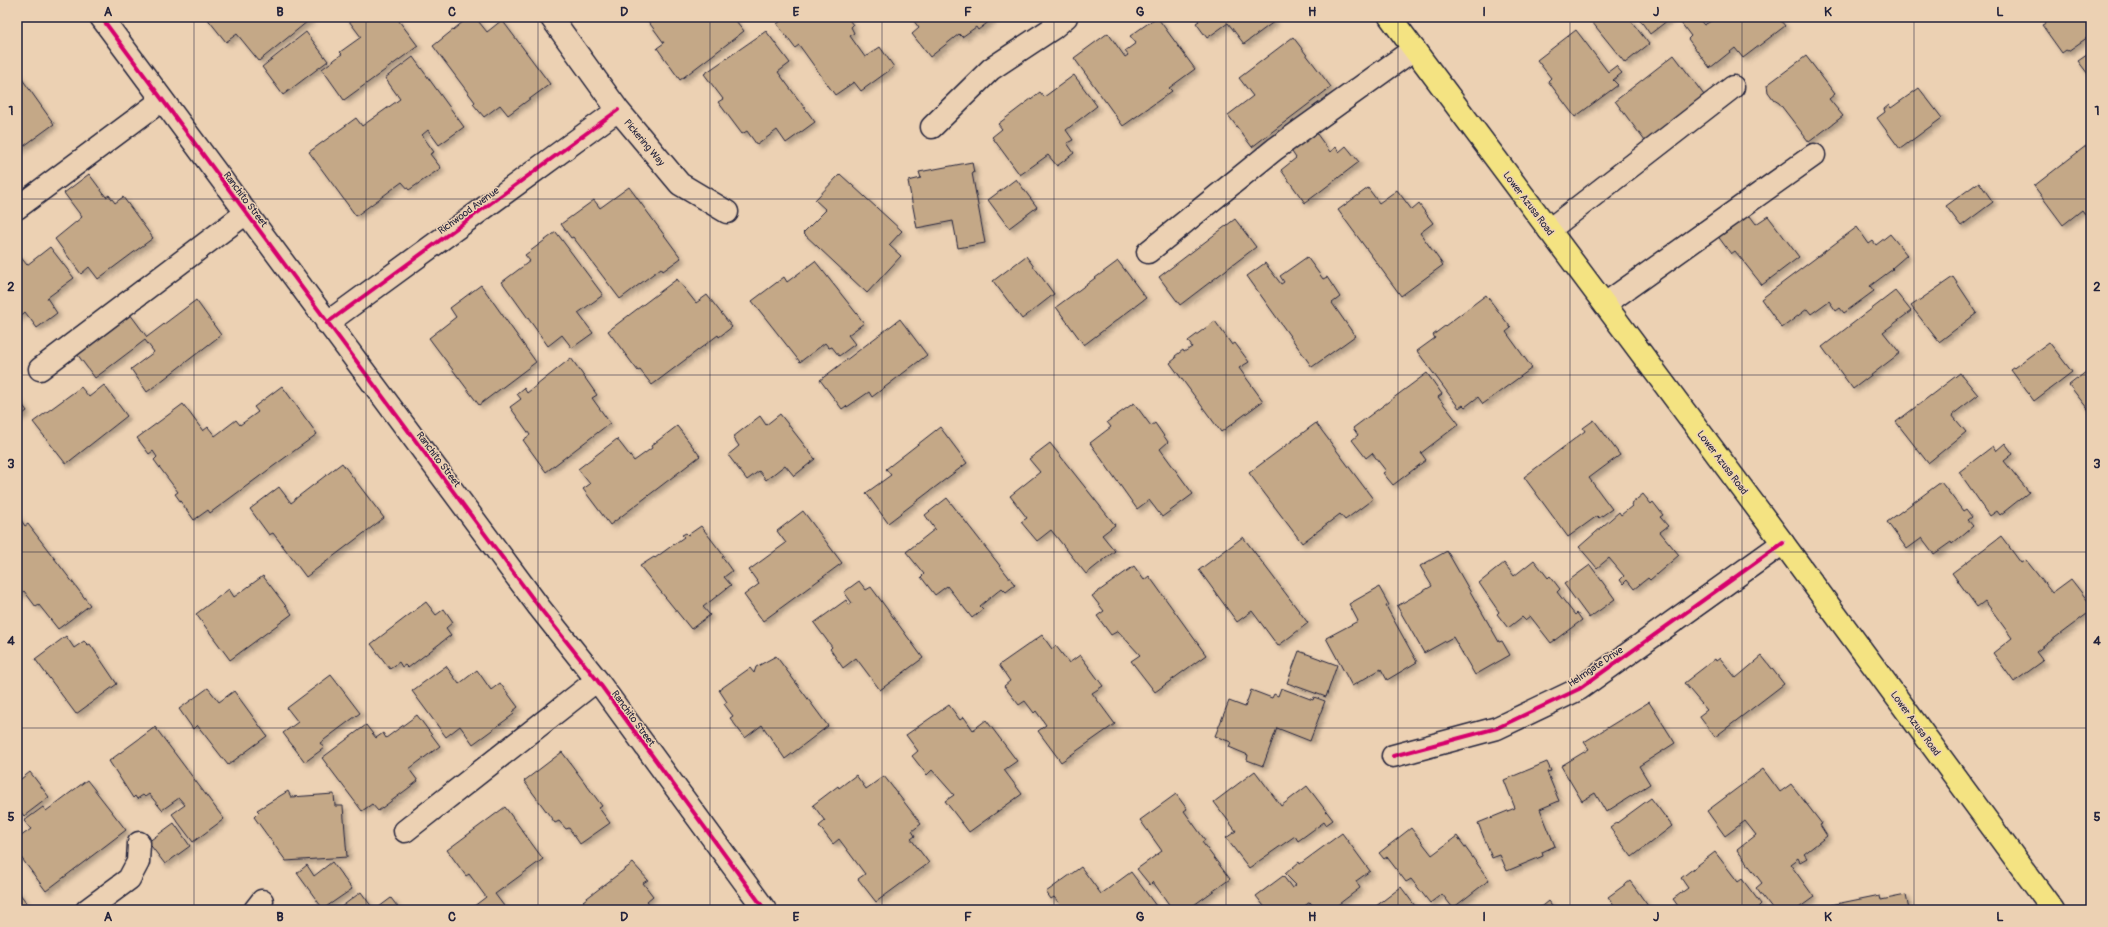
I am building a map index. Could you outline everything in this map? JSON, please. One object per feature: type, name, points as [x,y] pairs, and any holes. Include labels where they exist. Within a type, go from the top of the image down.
[{"type":"main road","name":"Lower Azusa Road","points":[[1390,17],[1783,543],[2053,910]]},
{"type":"street","name":"Ranchito Street","points":[[101,17],[539,607],[597,680],[766,910]]},
{"type":"street","name":"Pickering Way","points":[[551,17],[618,110],[680,184],[727,212]]},
{"type":"street","points":[[932,127],[991,69],[1053,28],[1066,17]]},
{"type":"street","points":[[1148,252],[1275,149],[1414,49]]},
{"type":"street","points":[[1549,230],[1733,87]]},
{"type":"street","points":[[17,208],[162,100]]},
{"type":"street","name":"Richwood Avenue","points":[[327,323],[618,110]]},
{"type":"street","points":[[1604,304],[1814,156]]},
{"type":"street","points":[[40,369],[246,213]]},
{"type":"street","name":"Helmgate Drive","points":[[1393,756],[1497,728],[1579,689],[1783,543]]},
{"type":"street","points":[[405,832],[597,680]]},
{"type":"street","points":[[87,910],[130,879],[138,862],[139,843]]},
{"type":"building","points":[[206,17],[313,17],[259,61],[237,34],[226,42]]},
{"type":"building","points":[[346,17],[396,17],[418,46],[344,100],[322,69],[342,54],[340,52],[361,37]]},
{"type":"building","points":[[469,17],[475,17],[487,32],[502,20],[550,84],[508,115],[500,105],[484,117],[473,104],[475,102],[433,46]]},
{"type":"building","points":[[645,17],[733,17],[744,31],[680,80],[657,48],[664,43]]},
{"type":"building","points":[[786,17],[847,17],[853,25],[851,27],[854,33],[850,36],[865,57],[880,47],[894,67],[861,91],[854,82],[835,95],[799,45],[795,48],[777,24]]},
{"type":"building","points":[[911,17],[995,17],[978,30],[976,27],[962,37],[959,34],[930,57],[912,34],[919,28]]},
{"type":"building","points":[[1157,17],[1195,69],[1169,88],[1172,91],[1123,126],[1074,58],[1108,33],[1125,57],[1128,55],[1125,51],[1136,43],[1130,36]]},
{"type":"building","points":[[1196,17],[1272,17],[1275,21],[1244,44],[1228,23],[1207,38],[1196,23],[1199,21]]},
{"type":"building","points":[[1599,17],[1628,17],[1649,44],[1625,63],[1592,22]]},
{"type":"building","points":[[1638,17],[1672,17],[1650,34]]},
{"type":"building","points":[[1688,17],[1697,17],[1704,25],[1718,17],[1778,17],[1785,26],[1743,58],[1735,48],[1710,68],[1688,39],[1691,36],[1681,23]]},
{"type":"building","points":[[2044,17],[2091,17],[2091,35],[2068,51],[2066,50],[2062,53],[2042,25],[2046,23]]},
{"type":"building","points":[[1576,30],[1608,72],[1616,66],[1622,73],[1613,80],[1618,85],[1575,117],[1548,81],[1551,78],[1537,60]]},
{"type":"building","points":[[766,31],[790,63],[778,72],[815,122],[786,143],[777,130],[757,145],[747,131],[742,134],[718,102],[723,99],[704,74]]},
{"type":"building","points":[[306,32],[328,61],[283,95],[262,67]]},
{"type":"building","points":[[1293,37],[1331,87],[1252,147],[1228,115],[1253,96],[1239,78]]},
{"type":"building","points":[[2091,52],[2091,78],[2078,61]]},
{"type":"building","points":[[1674,55],[1707,99],[1648,145],[1615,101]]},
{"type":"building","points":[[1806,56],[1835,94],[1829,99],[1843,116],[1809,142],[1779,103],[1774,100],[1768,92],[1767,85]]},
{"type":"building","points":[[413,57],[464,127],[439,145],[428,130],[422,135],[434,152],[430,154],[441,168],[409,190],[402,182],[356,216],[309,152],[356,118],[362,126],[400,99],[385,78]]},
{"type":"building","points":[[17,72],[54,124],[17,151]]},
{"type":"building","points":[[1074,75],[1097,106],[1066,130],[1073,140],[1067,143],[1074,153],[1057,166],[1048,155],[1020,175],[992,137],[1002,129],[998,124],[1040,92],[1044,97]]},
{"type":"building","points":[[1919,88],[1942,118],[1900,149],[1877,118],[1885,112],[1884,109],[1889,105],[1891,108]]},
{"type":"building","points":[[1314,130],[1330,152],[1336,147],[1339,152],[1346,146],[1359,162],[1305,203],[1281,170],[1296,158],[1290,149]]},
{"type":"building","points":[[2091,142],[2091,204],[2088,206],[2091,209],[2085,214],[2082,210],[2063,225],[2034,186]]},
{"type":"building","points":[[972,162],[974,173],[972,173],[985,243],[958,248],[953,221],[917,228],[908,181],[921,178],[919,172]]},
{"type":"building","points":[[89,174],[106,197],[109,195],[115,203],[123,197],[153,238],[98,279],[89,267],[81,274],[55,239],[82,217],[64,193]]},
{"type":"building","points":[[840,174],[902,231],[889,245],[901,256],[867,293],[803,233],[826,210],[815,200]]},
{"type":"building","points":[[1016,179],[1037,207],[1009,228],[988,200]]},
{"type":"building","points":[[1979,182],[1993,202],[1961,226],[1946,206]]},
{"type":"building","points":[[629,187],[681,258],[663,271],[661,268],[620,299],[573,237],[571,238],[561,224],[594,200],[600,208]]},
{"type":"building","points":[[1368,188],[1379,203],[1397,190],[1412,210],[1419,204],[1433,223],[1420,233],[1443,265],[1401,296],[1338,210]]},
{"type":"building","points":[[1747,212],[1756,224],[1768,216],[1799,257],[1762,285],[1735,251],[1731,254],[1717,235]]},
{"type":"building","points":[[1235,219],[1256,247],[1180,305],[1159,277]]},
{"type":"building","points":[[1857,227],[1869,244],[1873,241],[1876,245],[1890,234],[1907,255],[1892,268],[1893,269],[1870,286],[1874,291],[1844,313],[1840,308],[1836,311],[1829,301],[1811,314],[1807,309],[1782,328],[1761,299]]},
{"type":"building","points":[[556,232],[603,295],[578,313],[593,333],[572,348],[562,335],[548,346],[502,282],[530,261],[525,255]]},
{"type":"building","points":[[50,247],[74,278],[47,298],[57,313],[37,328],[25,312],[17,319],[17,257],[19,255],[27,265]]},
{"type":"building","points":[[1026,256],[1054,294],[1022,319],[993,281]]},
{"type":"building","points":[[1307,257],[1323,279],[1327,277],[1340,297],[1332,303],[1355,336],[1312,367],[1247,276],[1265,263],[1281,284],[1284,282],[1280,276]]},
{"type":"building","points":[[815,261],[864,323],[848,335],[855,344],[839,356],[832,347],[829,348],[825,343],[800,362],[752,301],[784,277],[787,282]]},
{"type":"building","points":[[1118,261],[1146,298],[1084,345],[1056,307]]},
{"type":"building","points":[[1953,277],[1977,313],[1939,342],[1911,306]]},
{"type":"building","points":[[677,279],[696,303],[707,295],[732,327],[719,337],[718,335],[652,385],[640,370],[638,371],[608,331]]},
{"type":"building","points":[[481,285],[536,362],[479,405],[429,338],[456,317],[450,308]]},
{"type":"building","points":[[1895,291],[1911,311],[1883,332],[1900,353],[1853,389],[1822,347]]},
{"type":"building","points":[[1486,295],[1511,328],[1506,332],[1532,368],[1483,404],[1478,397],[1465,407],[1463,405],[1459,408],[1417,351],[1435,338],[1433,335]]},
{"type":"building","points":[[196,300],[221,335],[147,392],[131,369],[154,352],[145,340],[95,378],[77,354],[130,314],[147,337]]},
{"type":"building","points":[[900,319],[927,355],[872,397],[869,392],[842,409],[820,380]]},
{"type":"building","points":[[1215,321],[1232,345],[1235,343],[1249,362],[1239,368],[1263,401],[1221,432],[1170,363],[1176,358],[1175,356],[1183,350],[1184,352],[1192,347],[1188,341]]},
{"type":"building","points":[[2049,342],[2072,372],[2034,401],[2011,370]]},
{"type":"building","points":[[571,358],[597,395],[592,398],[610,423],[546,472],[523,440],[530,435],[510,407],[521,399],[517,394],[524,388],[527,393]]},
{"type":"building","points":[[2091,368],[2091,413],[2069,385]]},
{"type":"building","points":[[1427,373],[1442,394],[1438,397],[1459,424],[1421,453],[1426,460],[1393,485],[1383,473],[1386,471],[1372,453],[1366,458],[1352,440],[1358,435],[1353,428]]},
{"type":"building","points":[[1960,373],[1978,395],[1952,415],[1966,432],[1928,463],[1896,422]]},
{"type":"building","points":[[104,385],[127,416],[66,464],[33,422],[81,387],[89,397]]},
{"type":"building","points":[[282,386],[317,434],[210,513],[208,510],[194,520],[175,494],[178,492],[154,460],[157,457],[153,451],[149,454],[137,438],[183,404],[203,431],[208,427],[215,436],[236,420],[240,425],[258,412],[254,407]]},
{"type":"building","points":[[17,397],[27,411],[17,418]]},
{"type":"building","points":[[1134,403],[1151,426],[1155,423],[1168,442],[1160,449],[1193,494],[1162,517],[1149,500],[1137,509],[1090,443],[1111,427],[1107,422]]},
{"type":"building","points":[[780,414],[815,459],[794,476],[785,465],[766,480],[759,471],[747,480],[728,455],[739,446],[733,437],[760,416],[766,425]]},
{"type":"building","points":[[1594,420],[1620,455],[1589,478],[1612,509],[1599,518],[1597,516],[1568,537],[1524,477],[1585,431],[1583,428]]},
{"type":"building","points":[[1316,423],[1373,499],[1345,520],[1340,514],[1302,543],[1249,473]]},
{"type":"building","points":[[677,426],[700,456],[610,525],[583,489],[590,484],[578,469],[617,439],[634,461],[652,448],[651,446]]},
{"type":"building","points":[[940,427],[967,463],[888,523],[866,493],[891,475],[886,469]]},
{"type":"building","points":[[1050,443],[1115,525],[1102,535],[1115,551],[1086,574],[1051,530],[1037,541],[1021,522],[1027,518],[1010,496],[1040,472],[1029,459]]},
{"type":"building","points":[[2005,443],[2013,454],[2004,461],[2029,492],[2000,515],[1997,511],[1990,516],[1959,472],[1993,446],[1996,451]]},
{"type":"building","points":[[342,463],[384,518],[306,577],[273,533],[269,535],[250,509],[279,487],[291,503]]},
{"type":"building","points":[[1941,482],[1963,511],[1966,509],[1972,517],[1968,520],[1973,526],[1952,544],[1951,542],[1934,554],[1922,538],[1907,549],[1887,522]]},
{"type":"building","points":[[1643,494],[1651,504],[1653,502],[1663,515],[1660,517],[1668,526],[1660,532],[1679,555],[1650,580],[1648,578],[1634,589],[1627,580],[1623,584],[1620,580],[1624,576],[1609,558],[1597,568],[1579,547],[1619,512],[1621,515],[1632,506],[1631,504]]},
{"type":"building","points":[[947,498],[1015,585],[1006,592],[1002,588],[980,606],[983,609],[972,618],[947,586],[935,595],[921,577],[924,574],[906,552],[935,529],[925,515]]},
{"type":"building","points":[[803,511],[842,563],[763,621],[744,595],[759,584],[749,570],[786,543],[777,531]]},
{"type":"building","points":[[17,514],[25,526],[28,524],[90,605],[58,629],[39,605],[36,607],[24,591],[17,596]]},
{"type":"building","points":[[701,526],[724,556],[722,557],[732,571],[724,577],[731,585],[703,607],[710,615],[691,629],[640,566],[654,557],[655,558],[684,537],[682,535],[686,533],[688,535]]},
{"type":"building","points":[[2001,536],[2021,563],[2026,560],[2052,593],[2071,579],[2091,605],[2091,611],[2036,652],[2043,661],[2014,682],[1993,653],[2012,638],[1985,601],[1977,607],[1952,573]]},
{"type":"building","points":[[1243,537],[1308,623],[1278,646],[1252,611],[1237,622],[1199,570]]},
{"type":"building","points":[[1447,551],[1499,642],[1502,641],[1510,655],[1475,675],[1453,637],[1424,653],[1397,606],[1432,586],[1420,566]]},
{"type":"building","points":[[1534,560],[1548,578],[1550,576],[1560,589],[1557,592],[1575,615],[1577,613],[1582,620],[1551,643],[1530,616],[1525,620],[1522,617],[1508,628],[1497,614],[1499,612],[1479,583],[1504,563],[1514,576]]},
{"type":"building","points":[[1590,565],[1615,599],[1589,618],[1564,584]]},
{"type":"building","points":[[1134,566],[1144,580],[1149,576],[1206,655],[1155,692],[1131,661],[1140,655],[1118,631],[1111,635],[1097,616],[1104,611],[1092,596]]},
{"type":"building","points":[[263,576],[292,614],[230,660],[196,614],[229,589],[234,597]]},
{"type":"building","points":[[859,581],[866,590],[871,587],[923,658],[880,690],[856,658],[843,668],[830,649],[832,647],[814,623],[846,600],[849,605],[852,603],[844,592]]},
{"type":"building","points":[[1379,587],[1389,605],[1386,606],[1417,662],[1387,680],[1381,669],[1352,686],[1326,638],[1358,621],[1349,604]]},
{"type":"building","points":[[426,602],[436,615],[444,609],[453,622],[446,628],[451,635],[408,668],[405,665],[402,667],[399,662],[390,669],[371,644]]},
{"type":"building","points":[[1042,635],[1052,649],[1056,646],[1069,663],[1080,655],[1103,686],[1092,693],[1115,724],[1061,762],[1038,731],[1046,725],[1036,711],[1034,713],[1025,701],[1019,705],[1004,686],[1010,681],[999,665]]},
{"type":"building","points":[[66,636],[74,648],[84,641],[88,645],[90,644],[117,684],[76,714],[35,659]]},
{"type":"building","points":[[1299,651],[1337,665],[1326,697],[1287,683]]},
{"type":"building","points":[[776,656],[828,726],[785,759],[762,725],[745,738],[730,718],[733,716],[724,704],[727,702],[719,690],[750,668],[754,673],[756,667]]},
{"type":"building","points":[[1762,656],[1784,684],[1715,737],[1699,716],[1707,710],[1684,683],[1715,659],[1716,661],[1720,658],[1736,678]]},
{"type":"building","points":[[446,666],[459,684],[477,670],[491,690],[500,683],[518,707],[512,712],[514,714],[473,744],[460,726],[446,737],[412,691]]},
{"type":"building","points":[[331,675],[360,713],[320,743],[324,748],[305,762],[283,733],[298,722],[287,708]]},
{"type":"building","points":[[208,688],[219,702],[234,691],[267,736],[228,765],[197,725],[193,729],[179,709]]},
{"type":"building","points":[[1281,688],[1313,700],[1314,697],[1325,701],[1310,741],[1277,728],[1263,766],[1247,760],[1248,755],[1229,747],[1231,742],[1215,736],[1229,701],[1245,707],[1251,690],[1272,698],[1274,694],[1278,696]]},
{"type":"building","points":[[1649,702],[1675,743],[1639,766],[1650,784],[1606,812],[1595,793],[1582,801],[1561,766],[1589,749],[1584,742]]},
{"type":"building","points":[[949,705],[960,720],[964,717],[973,730],[986,720],[1017,761],[1004,770],[1022,794],[969,832],[945,801],[954,795],[932,770],[927,775],[912,756],[918,751],[906,735]]},
{"type":"building","points":[[417,715],[440,746],[409,769],[418,781],[378,811],[372,804],[362,811],[322,758],[366,725],[376,738],[383,733],[386,738]]},
{"type":"building","points":[[155,727],[224,819],[193,842],[172,814],[185,805],[179,798],[162,810],[149,794],[145,797],[143,795],[137,799],[135,796],[133,798],[109,761]]},
{"type":"building","points":[[562,752],[602,806],[599,808],[610,823],[580,844],[569,828],[566,829],[559,821],[555,823],[524,781]]},
{"type":"building","points":[[1547,762],[1551,771],[1547,772],[1559,801],[1540,809],[1555,846],[1542,852],[1543,856],[1507,871],[1500,855],[1492,858],[1478,823],[1515,808],[1504,780]]},
{"type":"building","points":[[1763,769],[1780,792],[1791,784],[1822,824],[1820,825],[1827,836],[1804,854],[1807,858],[1800,862],[1798,858],[1790,864],[1814,897],[1796,910],[1773,910],[1756,888],[1762,883],[1737,850],[1756,835],[1745,821],[1725,836],[1707,811]]},
{"type":"building","points":[[1255,771],[1281,806],[1307,786],[1333,820],[1326,825],[1324,822],[1298,841],[1295,836],[1249,868],[1226,838],[1236,831],[1214,802]]},
{"type":"building","points":[[30,772],[49,797],[24,816],[17,807],[17,782]]},
{"type":"building","points":[[856,775],[866,789],[884,776],[921,824],[912,831],[915,836],[911,839],[929,863],[876,902],[858,879],[865,874],[839,839],[833,844],[819,826],[825,821],[813,805],[838,786],[839,788]]},
{"type":"building","points":[[87,780],[126,830],[46,891],[17,852],[17,839],[31,829],[24,821],[43,807],[46,811]]},
{"type":"building","points":[[288,791],[291,797],[334,794],[335,806],[343,806],[347,857],[286,861],[254,817],[259,812],[257,810]]},
{"type":"building","points":[[1176,794],[1187,809],[1184,811],[1205,840],[1202,842],[1230,879],[1187,910],[1173,910],[1153,882],[1150,885],[1137,869],[1162,851],[1140,820]]},
{"type":"building","points":[[1651,798],[1672,826],[1632,857],[1610,828]]},
{"type":"building","points":[[505,807],[543,859],[495,894],[507,910],[469,910],[486,897],[469,874],[466,876],[447,850]]},
{"type":"building","points":[[174,823],[190,846],[165,864],[148,842]]},
{"type":"building","points":[[1411,828],[1432,855],[1457,836],[1489,880],[1453,908],[1442,894],[1430,903],[1411,879],[1406,882],[1387,857],[1384,859],[1379,853]]},
{"type":"building","points":[[1342,833],[1370,871],[1356,881],[1360,888],[1331,910],[1316,910],[1310,902],[1299,910],[1267,910],[1256,896],[1283,876],[1292,888],[1296,885],[1285,874],[1299,862],[1300,864]]},
{"type":"building","points":[[1715,852],[1738,882],[1742,879],[1761,904],[1756,909],[1757,910],[1681,910],[1673,899],[1688,888],[1681,878]]},
{"type":"building","points":[[332,862],[352,889],[323,909],[297,873],[307,865],[314,876]]},
{"type":"building","points":[[633,863],[648,880],[643,883],[653,896],[647,901],[654,910],[591,910],[583,901]]},
{"type":"building","points":[[1081,867],[1101,894],[1131,872],[1159,910],[1065,910],[1054,897],[1051,899],[1046,892]]},
{"type":"building","points":[[1630,881],[1651,910],[1618,910],[1608,897]]},
{"type":"building","points":[[1401,887],[1418,910],[1371,910]]},
{"type":"building","points":[[17,890],[32,910],[17,910]]},
{"type":"building","points":[[361,892],[374,910],[337,910]]},
{"type":"building","points":[[1880,895],[1881,900],[1906,895],[1909,910],[1832,910],[1831,905]]},
{"type":"building","points":[[391,898],[400,910],[375,910]]},
{"type":"building","points":[[1548,901],[1555,910],[1537,910]]},
{"type":"cycle path","points":[[101,17],[539,607],[597,680],[765,910]]},
{"type":"cycle path","points":[[327,323],[618,110]]},
{"type":"cycle path","points":[[1393,756],[1497,728],[1579,689],[1783,543]]}]
